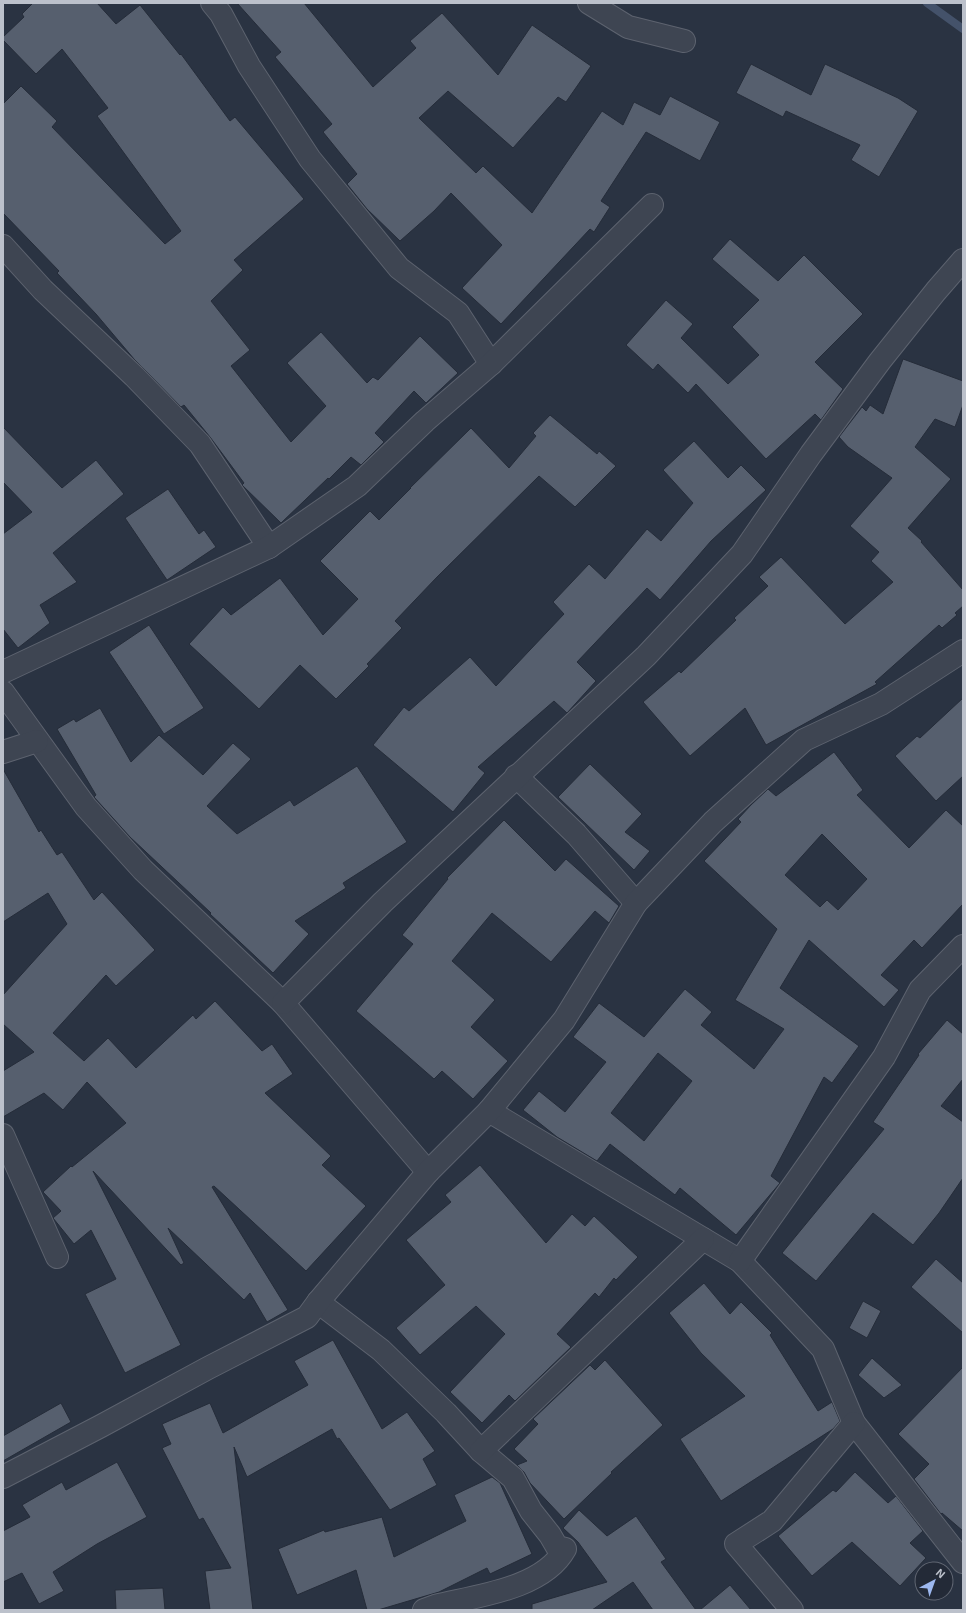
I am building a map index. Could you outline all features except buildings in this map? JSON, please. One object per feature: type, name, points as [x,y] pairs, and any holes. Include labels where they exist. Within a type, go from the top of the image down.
[{"type":"street","points":[[212,3],[220,14],[249,66],[310,159],[399,268],[458,313],[491,364]]},
{"type":"street","points":[[590,3],[628,27],[684,41]]},
{"type":"street","points":[[3,672],[269,547],[357,486],[425,421],[491,364],[652,205]]},
{"type":"street","points":[[3,246],[43,290],[134,376],[200,444],[269,547]]},
{"type":"street","points":[[283,1003],[383,902],[646,656],[742,554],[811,454],[880,361],[936,290],[963,260]]},
{"type":"street","points":[[3,1477],[307,1317],[428,1172],[489,1111],[564,1020],[636,903],[713,822],[804,740],[881,704],[963,650]]},
{"type":"street","points":[[3,692],[86,807],[143,870],[283,1003],[428,1172]]},
{"type":"street","points":[[3,752],[38,741]]},
{"type":"street","points":[[516,776],[576,834],[636,903]]},
{"type":"street","points":[[740,1261],[884,1057],[920,990],[963,946]]},
{"type":"street","points":[[489,1111],[740,1261],[823,1349],[854,1423],[963,1562]]},
{"type":"street","points":[[3,1135],[57,1257]]},
{"type":"street","points":[[481,1451],[703,1239]]},
{"type":"street","points":[[318,1302],[381,1350],[446,1413],[481,1451],[513,1478],[531,1511],[550,1535],[557,1547],[565,1549],[560,1558],[545,1572],[520,1585],[464,1605],[435,1606],[424,1610]]},
{"type":"street","points":[[792,1610],[736,1544],[772,1521],[854,1423]]},
{"type":"waterway","points":[[927,3],[963,29]]}]
